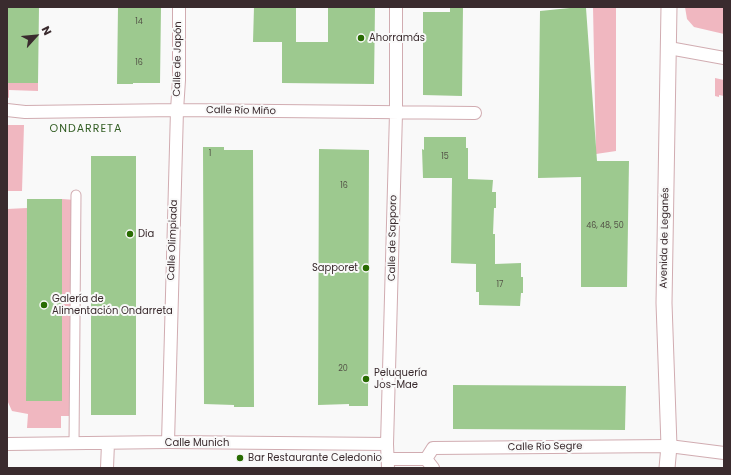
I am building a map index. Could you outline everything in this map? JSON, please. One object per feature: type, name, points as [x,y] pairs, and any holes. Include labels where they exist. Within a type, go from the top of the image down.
[{"type":"street","name":"Calle de Japón","points":[[177,110],[179,80],[179,7]]},
{"type":"street","name":"Calle de Sapporo","points":[[388,463],[387,444],[396,113],[396,7]]},
{"type":"street","name":"Avenida de Leganés","points":[[667,468],[669,446],[664,303],[669,7]]},
{"type":"street","points":[[669,48],[724,58]]},
{"type":"street","name":"Calle Río Miño","points":[[7,110],[25,112],[177,110],[474,113]]},
{"type":"street","name":"Calle Olimpiada","points":[[168,442],[177,110]]},
{"type":"street","points":[[74,444],[76,195]]},
{"type":"street","name":"Calle Munich","points":[[7,444],[168,442],[387,444]]},
{"type":"street","points":[[107,468],[108,443]]},
{"type":"street","points":[[669,446],[724,453]]},
{"type":"street","name":"Calle Río Segre","points":[[388,463],[430,464],[433,448],[669,446]]},
{"type":"shaded area","points":[[593,7],[616,7],[616,151],[596,154]]},
{"type":"shaded area","points":[[685,7],[724,7],[724,34],[694,27],[687,19]]},
{"type":"shaded area","points":[[715,78],[724,80],[724,96],[715,96]]},
{"type":"shaded area","points":[[7,83],[38,83],[38,91],[9,90],[9,98],[7,97]]},
{"type":"shaded area","points":[[7,125],[24,125],[22,191],[7,191]]},
{"type":"shaded area","points":[[62,199],[76,200],[74,416],[61,416],[61,428],[27,428],[28,414],[12,411],[7,400],[7,209],[27,208],[26,401],[62,401]]},
{"type":"building","points":[[7,7],[39,7],[38,83],[7,83]]},
{"type":"building","points":[[118,7],[161,7],[160,83],[117,84]]},
{"type":"building","points":[[254,7],[296,7],[296,42],[328,42],[328,7],[375,7],[374,84],[282,83],[282,42],[253,42]]},
{"type":"building","points":[[450,7],[463,7],[462,96],[423,95],[423,12],[450,12]]},
{"type":"building","points":[[586,8],[597,161],[629,161],[627,287],[581,287],[581,177],[538,178],[540,11]]},
{"type":"building","points":[[424,137],[466,137],[466,148],[468,148],[468,179],[493,180],[492,192],[496,192],[493,234],[495,234],[495,264],[521,263],[523,293],[521,293],[520,306],[479,305],[479,292],[476,292],[476,264],[451,263],[452,178],[423,178],[422,149],[424,150]]},
{"type":"building","points":[[203,147],[224,147],[224,150],[253,150],[254,407],[204,404]]},
{"type":"building","points":[[319,149],[369,150],[368,406],[349,406],[349,404],[318,405]]},
{"type":"building","points":[[91,156],[136,156],[136,415],[91,415]]},
{"type":"building","name":"Galería de Alimentación Ondarreta","points":[[27,199],[62,199],[62,401],[26,401]]},
{"type":"building","points":[[453,385],[626,386],[625,430],[453,429]]},
{"type":"place","name":"Ahorramás","points":[[361,38]]},
{"type":"place","name":"Dia","points":[[130,234]]},
{"type":"place","name":"Sapporet","points":[[366,268]]},
{"type":"place","name":"Galería de Alimentación Ondarreta","points":[[44,305]]},
{"type":"place","name":"Peluquería Jos-Mae","points":[[366,379]]},
{"type":"place","name":"Bar Restaurante Celedonio","points":[[240,458]]},
{"type":"district","name":"ONDARRETA","points":[[86,129]]}]
